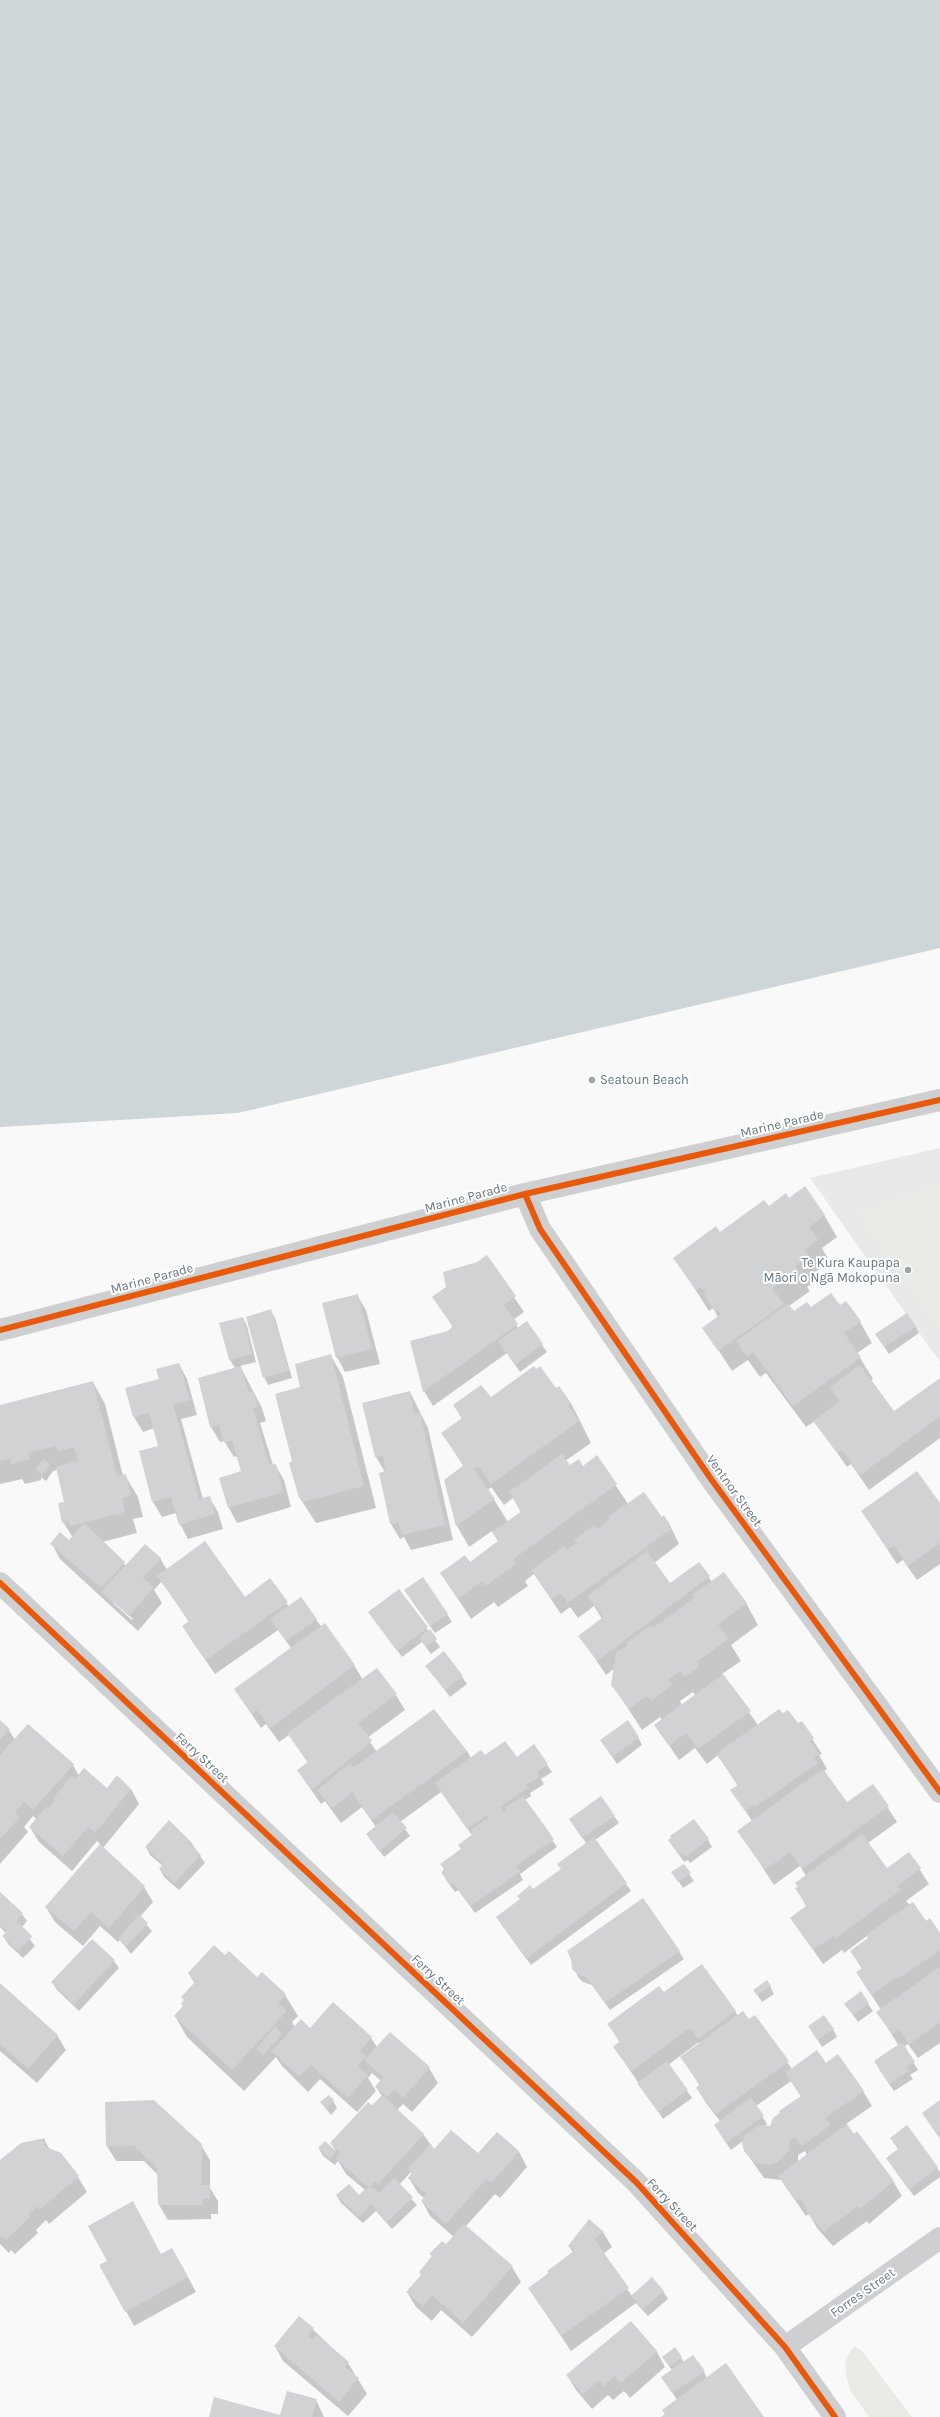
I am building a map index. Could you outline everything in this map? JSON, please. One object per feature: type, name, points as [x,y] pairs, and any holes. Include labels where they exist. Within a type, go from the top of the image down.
[{"type":"street","name":"Marine Parade","points":[[0,1330],[525,1194],[940,1100]]},
{"type":"street","name":"Ventnor Street","points":[[525,1194],[540,1229],[711,1479],[940,1792]]},
{"type":"street","name":"Ferry Street","points":[[0,1583],[636,2182],[785,2347],[835,2417]]},
{"type":"street","name":"Forres Street","points":[[785,2347],[940,2238]]},
{"type":"shaded area","points":[[0,0],[940,0],[940,948],[238,1113],[0,1127]]},
{"type":"shaded area","name":"Te Kura Kaupapa Māori o Ngā Mokopuna","points":[[940,1148],[940,1362],[810,1178]]},
{"type":"shaded area","points":[[940,1183],[940,1333],[857,1212]]},
{"type":"shaded area","points":[[854,2346],[862,2351],[912,2417],[869,2417],[851,2392],[847,2379],[845,2365],[848,2355]]},
{"type":"building","points":[[805,1186],[825,1215],[809,1227],[818,1240],[805,1250],[809,1256],[795,1266],[798,1270],[772,1288],[784,1304],[718,1351],[702,1328],[721,1314],[718,1310],[716,1312],[704,1295],[706,1293],[701,1287],[696,1290],[673,1258],[716,1226],[720,1232],[764,1200],[769,1206],[786,1193],[789,1198]]},
{"type":"building","points":[[487,1255],[516,1296],[504,1305],[518,1324],[423,1392],[410,1341],[448,1331],[453,1326],[432,1297],[446,1287],[443,1272],[477,1262]]},
{"type":"building","points":[[831,1293],[840,1305],[846,1301],[861,1321],[844,1333],[861,1357],[793,1406],[753,1352],[747,1357],[736,1341],[788,1304],[794,1311],[807,1302],[811,1307]]},
{"type":"building","points":[[358,1294],[372,1349],[336,1358],[322,1303]]},
{"type":"building","points":[[271,1309],[289,1370],[263,1378],[246,1317]]},
{"type":"building","points":[[907,1313],[916,1326],[884,1347],[875,1334]]},
{"type":"building","points":[[243,1317],[252,1354],[229,1360],[219,1323]]},
{"type":"building","points":[[527,1321],[543,1344],[515,1365],[498,1341]]},
{"type":"building","points":[[331,1354],[364,1486],[303,1502],[302,1498],[299,1498],[289,1463],[292,1461],[275,1394],[300,1387],[295,1364]]},
{"type":"building","points":[[179,1363],[190,1400],[173,1404],[199,1499],[210,1496],[215,1514],[179,1525],[171,1497],[152,1502],[139,1451],[158,1446],[149,1413],[133,1417],[125,1388],[159,1379],[156,1369]]},
{"type":"building","points":[[860,1365],[894,1411],[940,1378],[940,1416],[860,1475],[842,1450],[837,1453],[813,1421],[840,1401],[830,1387]]},
{"type":"building","points":[[241,1366],[249,1393],[253,1391],[258,1406],[253,1408],[269,1465],[276,1464],[283,1492],[228,1508],[219,1478],[241,1471],[232,1440],[224,1443],[219,1425],[210,1427],[198,1378]]},
{"type":"building","points":[[534,1366],[536,1369],[540,1366],[556,1388],[559,1386],[571,1403],[568,1405],[579,1421],[491,1484],[478,1466],[474,1469],[495,1499],[456,1526],[444,1480],[464,1465],[441,1433],[462,1418],[453,1405],[481,1385],[491,1397]]},
{"type":"building","points":[[93,1381],[117,1476],[126,1474],[131,1495],[122,1498],[125,1512],[70,1526],[68,1521],[62,1523],[58,1503],[64,1502],[56,1467],[78,1461],[74,1447],[58,1451],[56,1446],[28,1453],[30,1459],[11,1464],[10,1458],[0,1460],[0,1405]]},
{"type":"building","points":[[410,1391],[414,1414],[420,1412],[445,1525],[402,1535],[398,1522],[390,1524],[379,1473],[386,1471],[383,1455],[375,1457],[362,1403]]},
{"type":"building","points":[[562,1454],[570,1465],[579,1459],[583,1466],[597,1455],[617,1484],[513,1559],[516,1564],[485,1586],[482,1581],[458,1599],[440,1573],[465,1555],[470,1562],[498,1541],[492,1532],[522,1511],[509,1492]]},
{"type":"building","points":[[44,1459],[50,1464],[42,1475],[35,1469]]},
{"type":"building","points":[[917,1471],[940,1503],[940,1543],[908,1566],[894,1546],[888,1549],[861,1511]]},
{"type":"building","points":[[644,1492],[662,1517],[664,1515],[671,1529],[568,1603],[561,1593],[552,1599],[531,1570],[564,1546],[567,1550],[577,1543],[574,1540],[594,1525],[597,1529],[610,1519],[608,1517]]},
{"type":"building","points":[[84,1523],[125,1562],[101,1588],[50,1544],[60,1532],[69,1540]]},
{"type":"building","points":[[205,1541],[245,1597],[270,1578],[288,1602],[206,1660],[182,1626],[189,1621],[157,1576]]},
{"type":"building","points":[[145,1544],[161,1558],[143,1578],[154,1587],[129,1616],[101,1592]]},
{"type":"building","points":[[647,1551],[670,1583],[699,1562],[710,1576],[597,1661],[578,1636],[603,1617],[587,1596]]},
{"type":"building","points":[[724,1572],[747,1603],[718,1624],[729,1639],[696,1662],[699,1667],[684,1677],[680,1671],[668,1680],[672,1685],[651,1701],[647,1696],[629,1709],[611,1685],[616,1653],[628,1645],[626,1643],[651,1625],[653,1628],[694,1598],[692,1595]]},
{"type":"building","points":[[423,1577],[448,1614],[430,1626],[404,1590]]},
{"type":"building","points":[[399,1589],[428,1627],[397,1651],[368,1612]]},
{"type":"building","points":[[301,1597],[317,1619],[286,1641],[270,1619]]},
{"type":"building","points":[[325,1623],[355,1665],[270,1728],[257,1710],[252,1714],[234,1689]]},
{"type":"building","points":[[430,1629],[437,1639],[426,1647],[419,1638]]},
{"type":"building","points":[[444,1651],[463,1676],[445,1690],[425,1666]]},
{"type":"building","points":[[377,1668],[397,1694],[358,1723],[372,1741],[312,1790],[297,1770],[308,1762],[287,1733]]},
{"type":"building","points":[[723,1674],[751,1711],[698,1749],[686,1733],[669,1746],[654,1725]]},
{"type":"building","points":[[434,1709],[467,1751],[372,1820],[352,1792],[332,1808],[317,1790],[349,1764],[354,1767]]},
{"type":"building","points":[[779,1709],[783,1713],[788,1710],[798,1723],[802,1721],[814,1738],[810,1741],[819,1754],[814,1757],[818,1763],[755,1807],[753,1805],[745,1811],[730,1790],[738,1785],[716,1754]]},
{"type":"building","points":[[0,1720],[10,1729],[0,1739]]},
{"type":"building","points":[[628,1720],[639,1737],[612,1757],[600,1740]]},
{"type":"building","points":[[28,1724],[74,1764],[33,1810],[24,1802],[15,1813],[20,1817],[0,1839],[0,1755]]},
{"type":"building","points":[[505,1741],[517,1757],[534,1744],[548,1764],[537,1772],[540,1776],[526,1785],[528,1788],[500,1807],[503,1812],[507,1810],[505,1807],[523,1796],[554,1839],[516,1866],[520,1872],[470,1906],[453,1883],[450,1885],[441,1872],[445,1870],[440,1864],[461,1849],[458,1845],[473,1834],[470,1830],[488,1818],[487,1815],[467,1829],[435,1783],[481,1750],[485,1755]]},
{"type":"building","points":[[84,1768],[107,1788],[117,1775],[131,1789],[95,1833],[88,1827],[63,1856],[29,1827],[46,1807],[48,1809],[55,1800],[53,1798],[72,1776],[75,1779]]},
{"type":"building","points":[[823,1769],[847,1802],[873,1784],[889,1806],[802,1869],[790,1852],[765,1870],[737,1831]]},
{"type":"building","points":[[601,1796],[615,1816],[582,1838],[569,1819]]},
{"type":"building","points":[[393,1812],[407,1828],[379,1851],[366,1834]]},
{"type":"building","points":[[694,1819],[709,1839],[685,1857],[682,1853],[679,1855],[668,1840],[671,1838],[670,1836]]},
{"type":"building","points":[[169,1820],[190,1841],[188,1842],[201,1855],[174,1883],[159,1869],[163,1864],[145,1847]]},
{"type":"building","points":[[862,1834],[887,1868],[909,1852],[921,1868],[898,1886],[901,1890],[835,1939],[833,1936],[813,1950],[790,1918],[807,1905],[795,1888],[798,1887],[795,1883]]},
{"type":"building","points":[[594,1837],[627,1883],[526,1959],[496,1917],[520,1899],[517,1896],[530,1885],[533,1889],[561,1869],[557,1864]]},
{"type":"building","points":[[100,1844],[145,1886],[109,1928],[91,1912],[74,1931],[45,1907]]},
{"type":"building","points":[[684,1864],[691,1873],[678,1882],[671,1872]]},
{"type":"building","points":[[0,1892],[23,1913],[17,1921],[32,1937],[18,1951],[2,1936],[7,1931],[0,1925]]},
{"type":"building","points":[[643,1898],[680,1951],[605,2003],[586,1977],[577,1974],[572,1969],[571,1956],[567,1951]]},
{"type":"building","points":[[913,1902],[926,1921],[930,1918],[940,1933],[940,1950],[898,1979],[897,1977],[871,1995],[856,1972],[862,1968],[850,1951],[868,1938],[866,1935]]},
{"type":"building","points":[[139,1914],[148,1923],[126,1947],[118,1939]]},
{"type":"building","points":[[92,1939],[115,1960],[74,2004],[51,1982]]},
{"type":"building","points":[[214,1945],[225,1955],[229,1951],[257,1977],[262,1972],[286,1994],[278,2003],[287,2011],[232,2070],[174,2016],[183,2006],[181,2004],[184,2000],[181,1997],[196,1981],[188,1973]]},
{"type":"building","points":[[702,1964],[736,2011],[698,2039],[690,2028],[631,2071],[613,2047],[620,2041],[607,2024],[659,1986],[664,1992]]},
{"type":"building","points":[[940,1967],[940,2022],[909,2044],[899,2030],[892,2034],[876,2012]]},
{"type":"building","points":[[767,1980],[771,1986],[757,1995],[753,1990]]},
{"type":"building","points":[[0,1983],[58,2035],[28,2069],[0,2044]]},
{"type":"building","points":[[861,1991],[869,2003],[853,2015],[844,2004]]},
{"type":"building","points":[[333,2002],[372,2037],[360,2051],[366,2056],[358,2066],[368,2075],[348,2098],[311,2065],[299,2077],[272,2051],[301,2019],[310,2028]]},
{"type":"building","points":[[743,2011],[749,2019],[755,2015],[789,2061],[716,2114],[696,2088],[700,2084],[680,2057]]},
{"type":"building","points":[[824,2015],[834,2029],[817,2040],[808,2026]]},
{"type":"building","points":[[275,2027],[282,2034],[263,2055],[256,2049]]},
{"type":"building","points":[[390,2032],[430,2067],[403,2098],[394,2090],[387,2097],[375,2087],[383,2077],[364,2060]]},
{"type":"building","points":[[902,2042],[915,2062],[907,2067],[909,2071],[889,2084],[874,2061]]},
{"type":"building","points":[[817,2050],[826,2063],[838,2054],[864,2091],[825,2118],[831,2125],[802,2146],[795,2137],[790,2140],[789,2150],[777,2163],[771,2165],[755,2163],[744,2151],[742,2143],[745,2135],[759,2125],[770,2126],[773,2118],[780,2113],[779,2111],[801,2096],[785,2073]]},
{"type":"building","points":[[667,2061],[688,2090],[658,2112],[637,2083]]},
{"type":"building","points":[[329,2095],[334,2100],[326,2109],[320,2102]]},
{"type":"building","points":[[382,2095],[424,2134],[378,2184],[375,2181],[369,2188],[336,2159],[341,2153],[330,2143],[368,2102],[372,2106]]},
{"type":"building","points":[[751,2097],[764,2116],[726,2143],[714,2125]]},
{"type":"building","points":[[154,2100],[202,2144],[202,2185],[210,2185],[210,2199],[203,2199],[203,2205],[158,2205],[157,2168],[134,2146],[106,2146],[105,2102]]},
{"type":"building","points":[[940,2100],[940,2139],[922,2113]]},
{"type":"building","points":[[847,2124],[854,2134],[857,2131],[894,2181],[860,2209],[858,2206],[824,2232],[807,2213],[806,2208],[800,2199],[797,2201],[778,2176]]},
{"type":"building","points":[[907,2125],[938,2167],[909,2190],[886,2158],[898,2149],[890,2138]]},
{"type":"building","points":[[451,2130],[478,2153],[497,2132],[519,2151],[491,2183],[486,2179],[446,2224],[421,2201],[427,2194],[408,2178],[412,2173],[408,2169],[430,2144],[434,2149]]},
{"type":"building","points":[[45,2138],[44,2146],[61,2153],[79,2176],[40,2209],[37,2206],[28,2215],[30,2217],[6,2240],[2,2236],[0,2238],[0,2160],[21,2143]]},
{"type":"building","points":[[325,2141],[336,2151],[330,2159],[318,2148]]},
{"type":"building","points":[[394,2178],[413,2197],[387,2222],[371,2204],[359,2217],[336,2195],[349,2184],[359,2195],[364,2190],[373,2187],[379,2193]]},
{"type":"building","points":[[133,2201],[161,2254],[172,2248],[188,2277],[125,2312],[99,2265],[107,2261],[88,2226]]},
{"type":"building","points":[[589,2219],[604,2232],[594,2239],[629,2288],[561,2336],[528,2288],[549,2273],[547,2271],[574,2251],[568,2246]]},
{"type":"building","points":[[464,2224],[513,2266],[463,2323],[432,2295],[423,2306],[406,2292],[421,2275],[419,2272],[432,2256],[429,2254],[442,2241],[446,2244]]},
{"type":"building","points":[[652,2277],[664,2291],[643,2309],[631,2296]]},
{"type":"building","points":[[299,2316],[314,2328],[308,2336],[312,2340],[317,2335],[349,2362],[345,2367],[359,2378],[339,2402],[274,2346]]},
{"type":"building","points":[[631,2321],[657,2351],[621,2383],[615,2376],[604,2386],[599,2380],[583,2394],[566,2375]]},
{"type":"building","points":[[675,2347],[682,2357],[670,2366],[662,2357]]},
{"type":"building","points":[[693,2355],[705,2371],[672,2393],[661,2377]]},
{"type":"building","points":[[726,2363],[764,2417],[661,2417],[665,2414],[662,2410]]},
{"type":"building","points":[[287,2391],[317,2399],[312,2417],[209,2417],[214,2397],[280,2415]]},
{"type":"cycle path","points":[[0,1330],[525,1194],[940,1100]]},
{"type":"cycle path","points":[[525,1194],[540,1229],[711,1479],[940,1792]]},
{"type":"cycle path","points":[[0,1583],[636,2182],[785,2347],[835,2417]]},
{"type":"place","name":"Seatoun Beach","points":[[592,1080]]},
{"type":"place","name":"Te Kura Kaupapa Māori o Ngā Mokopuna","points":[[908,1270]]}]
